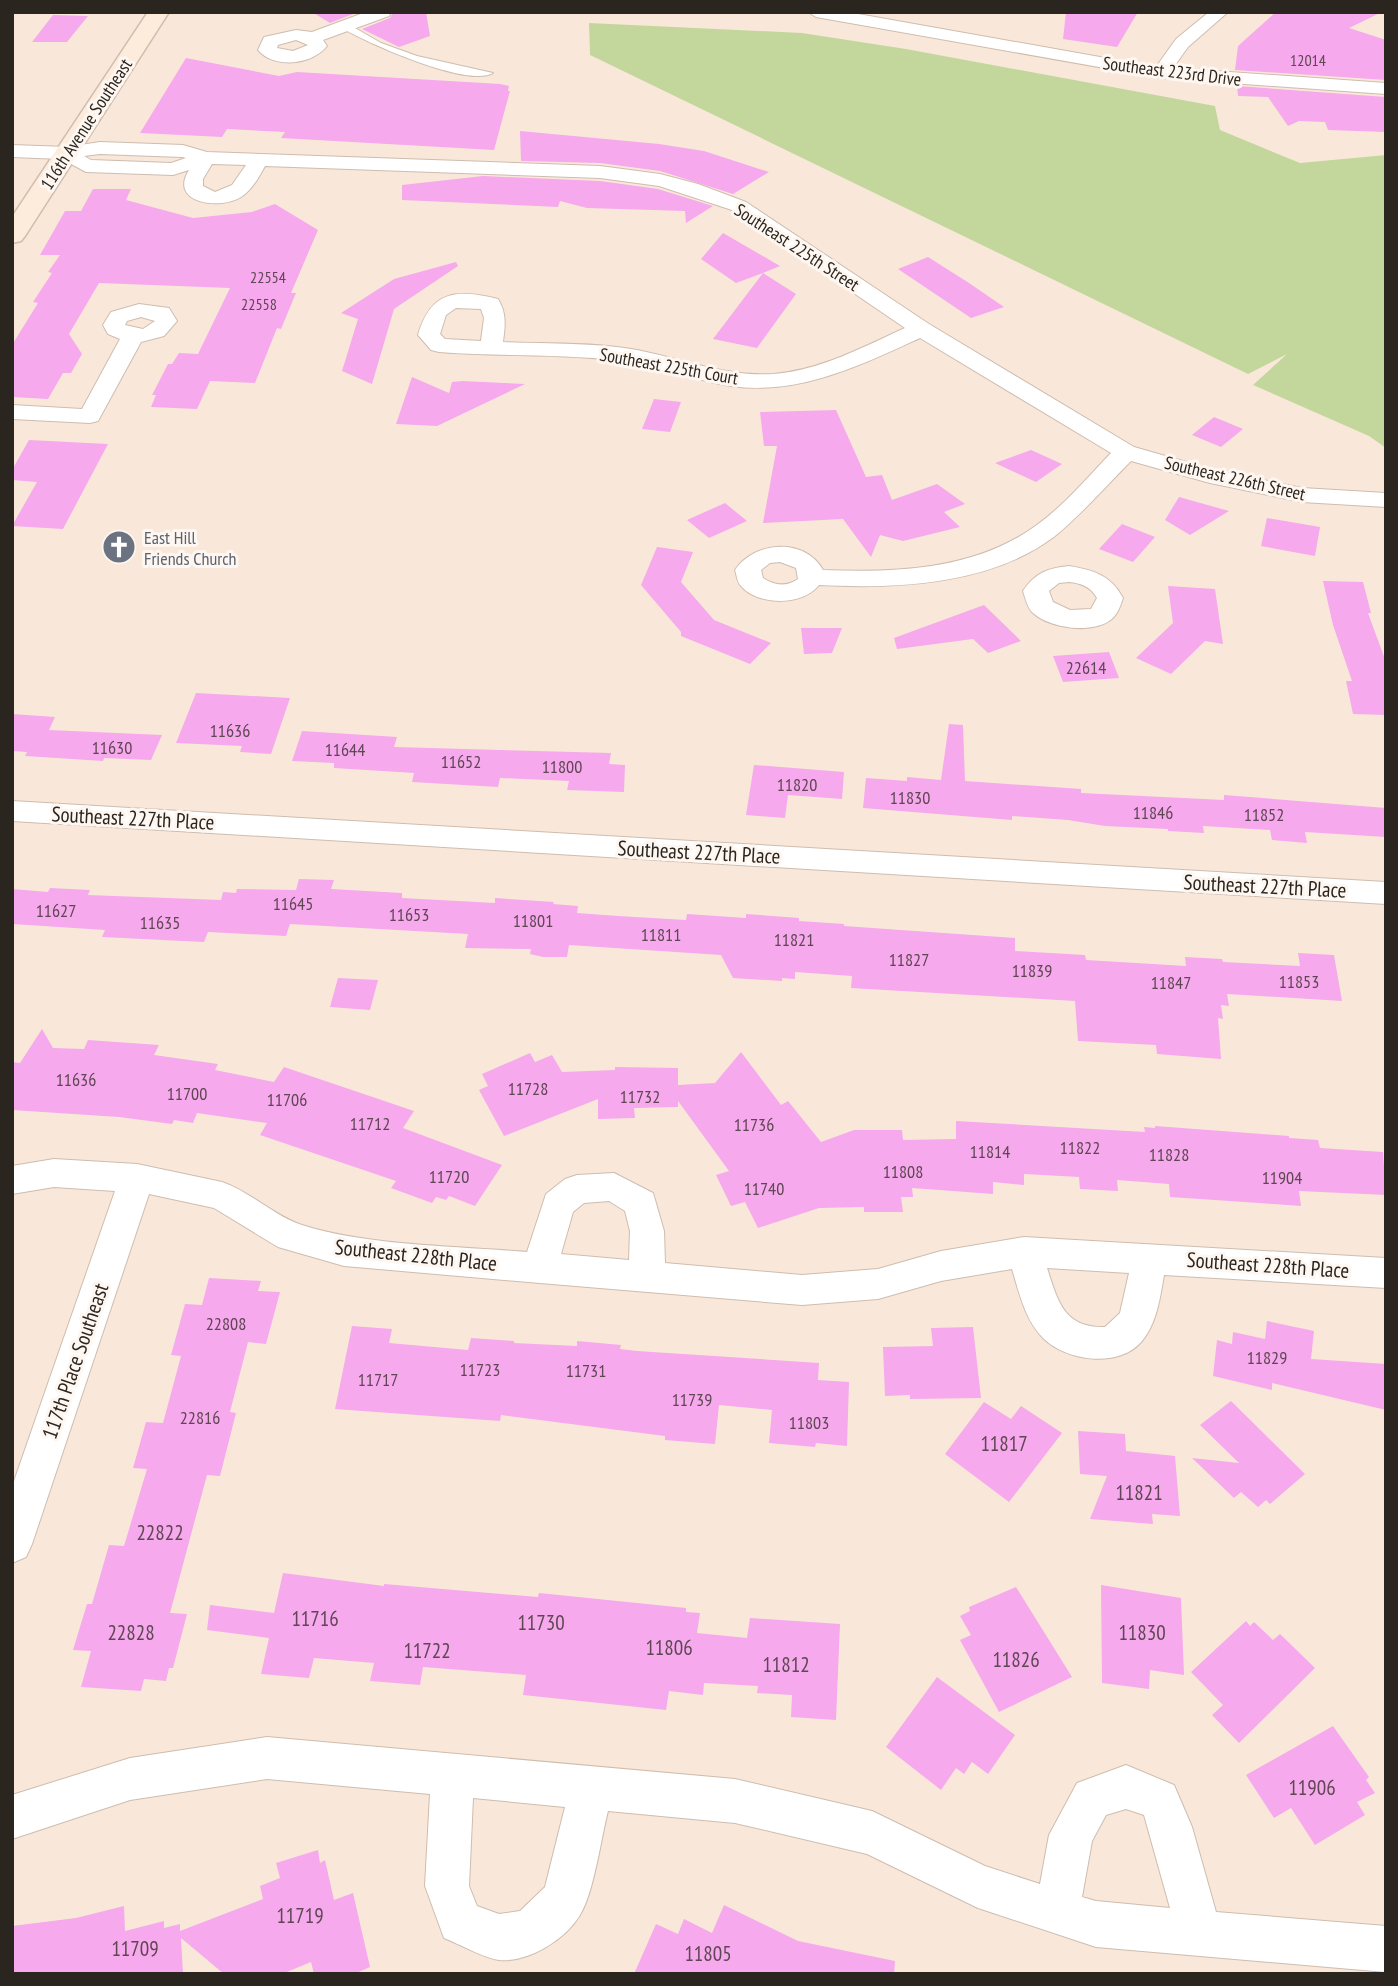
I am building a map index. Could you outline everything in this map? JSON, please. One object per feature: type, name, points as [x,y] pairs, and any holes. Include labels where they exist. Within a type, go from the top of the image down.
[{"type":"main road","name":"116th Avenue Southeast","points":[[12,236],[159,12]]},
{"type":"street","points":[[313,38],[383,12]]},
{"type":"street","name":"Southeast 223rd Drive","points":[[816,12],[1161,73],[1386,89]]},
{"type":"street","points":[[1161,73],[1182,43],[1220,12]]},
{"type":"street","name":"Southeast 225th Street","points":[[12,151],[67,153],[86,166],[99,167],[173,169],[205,158],[600,172],[691,187],[739,206],[921,329],[1126,452]]},
{"type":"street","points":[[205,158],[193,179],[193,187],[206,197],[226,196],[240,189],[259,160]]},
{"type":"street","name":"Southeast 225th Court","points":[[491,348],[629,355],[749,381],[821,374],[921,329]]},
{"type":"street","points":[[12,412],[90,416],[133,336]]},
{"type":"street","points":[[812,578],[858,581],[907,577],[1013,552],[1044,532],[1126,452]]},
{"type":"street","name":"Southeast 226th Street","points":[[1126,452],[1210,475],[1302,495],[1386,500]]},
{"type":"street","points":[[1013,552],[1048,578]]},
{"type":"street","name":"Southeast 227th Place","points":[[12,811],[1386,893]]},
{"type":"street","name":"Southeast 228th Place","points":[[12,1180],[54,1173],[137,1178],[222,1196],[289,1237],[344,1251],[802,1290],[878,1284],[941,1266],[1024,1252],[1386,1273]]},
{"type":"street","name":"117th Place Southeast","points":[[12,1544],[137,1178]]},
{"type":"street","points":[[540,1268],[558,1204],[577,1189],[614,1187],[641,1203],[647,1231],[647,1277]]},
{"type":"street","points":[[1024,1252],[1049,1319],[1067,1338],[1095,1345],[1119,1337],[1134,1323],[1150,1258]]},
{"type":"street","points":[[12,1817],[130,1779],[267,1758],[592,1787],[734,1801],[872,1833],[978,1886],[1096,1924],[1386,1949]]},
{"type":"street","points":[[452,1774],[447,1886],[460,1922],[499,1937],[531,1932],[564,1900],[592,1787]]},
{"type":"street","points":[[1057,1911],[1070,1835],[1092,1798],[1126,1787],[1159,1800],[1170,1827],[1199,1933]]},
{"type":"lane","points":[[345,26],[419,62],[451,70],[488,73]]},
{"type":"green space","points":[[589,23],[802,33],[906,49],[1215,106],[1220,130],[1300,163],[1386,155],[1386,448],[1369,436],[1253,385],[1287,354],[1248,374],[590,55]]},
{"type":"building","points":[[312,12],[358,12],[330,23]]},
{"type":"building","points":[[393,12],[426,12],[430,36],[399,47],[362,29],[390,18]]},
{"type":"building","points":[[1066,12],[1138,12],[1117,47],[1063,39]]},
{"type":"building","points":[[1276,12],[1382,12],[1349,28],[1386,40],[1386,80],[1235,70],[1238,46]]},
{"type":"building","points":[[53,15],[88,16],[67,42],[32,42]]},
{"type":"building","points":[[186,58],[279,76],[297,72],[500,84],[509,86],[510,91],[494,150],[281,138],[285,132],[227,129],[222,137],[140,133]]},
{"type":"building","points":[[1237,86],[1386,97],[1386,132],[1328,130],[1325,122],[1299,121],[1288,126],[1268,97],[1238,96]]},
{"type":"building","points":[[520,131],[704,151],[769,172],[733,194],[660,171],[600,163],[521,161]]},
{"type":"building","points":[[483,176],[600,181],[658,189],[713,206],[686,223],[685,211],[587,208],[560,201],[558,207],[402,200],[402,185]]},
{"type":"building","points":[[93,189],[131,189],[126,200],[193,218],[252,212],[275,204],[318,230],[291,293],[296,293],[281,329],[277,328],[255,383],[210,381],[197,409],[151,407],[156,395],[152,395],[168,364],[172,364],[179,353],[198,354],[230,288],[99,283],[69,334],[82,354],[71,373],[63,373],[48,399],[12,397],[12,345],[38,303],[33,302],[60,255],[40,255],[65,211],[81,211]]},
{"type":"building","points":[[723,233],[780,266],[736,283],[701,259]]},
{"type":"building","points":[[928,257],[1004,307],[971,318],[898,269]]},
{"type":"building","points":[[456,262],[458,266],[394,309],[372,384],[342,371],[358,319],[341,313],[394,279]]},
{"type":"building","points":[[763,273],[796,294],[757,348],[713,339]]},
{"type":"building","points":[[412,377],[449,393],[452,382],[525,384],[437,426],[396,424]]},
{"type":"building","points":[[654,399],[681,402],[670,432],[642,429]]},
{"type":"building","points":[[836,410],[866,477],[882,475],[892,500],[937,484],[965,504],[944,512],[960,527],[903,541],[880,535],[871,557],[843,519],[763,523],[777,446],[764,446],[760,412]]},
{"type":"building","points":[[1214,417],[1243,429],[1221,447],[1192,435]]},
{"type":"building","points":[[29,440],[108,444],[63,529],[12,526],[37,482],[12,480],[12,470]]},
{"type":"building","points":[[1031,450],[1062,464],[1036,482],[995,463]]},
{"type":"building","points":[[1179,497],[1229,511],[1190,535],[1165,520]]},
{"type":"building","points":[[725,503],[747,521],[709,538],[687,520]]},
{"type":"building","points":[[1267,518],[1320,527],[1315,556],[1261,546]]},
{"type":"building","points":[[1122,524],[1155,537],[1133,562],[1099,549]]},
{"type":"building","points":[[657,547],[693,552],[681,582],[714,620],[771,643],[750,664],[681,636],[681,632],[641,585]]},
{"type":"building","points":[[1323,581],[1363,582],[1371,613],[1368,613],[1386,662],[1386,715],[1353,714],[1346,681],[1352,681],[1333,625]]},
{"type":"building","points":[[1168,586],[1215,589],[1223,644],[1205,641],[1171,674],[1136,658],[1173,623]]},
{"type":"building","points":[[984,605],[1021,641],[988,653],[973,639],[897,649],[894,638]]},
{"type":"building","points":[[801,628],[842,628],[832,653],[804,654]]},
{"type":"building","points":[[1109,652],[1119,678],[1063,682],[1053,656]]},
{"type":"building","points":[[196,693],[290,698],[271,754],[240,752],[242,746],[176,743]]},
{"type":"building","points":[[12,714],[55,717],[49,730],[162,735],[151,760],[104,758],[103,761],[25,756],[27,752],[12,751]]},
{"type":"building","points":[[949,724],[963,725],[965,781],[1081,789],[1081,793],[1224,800],[1224,795],[1386,808],[1386,837],[1305,832],[1307,843],[1272,840],[1270,830],[1203,826],[1204,833],[1105,826],[1068,820],[1012,816],[1012,820],[863,808],[866,778],[941,780]]},
{"type":"building","points":[[302,731],[397,737],[394,747],[611,753],[609,764],[625,765],[624,792],[567,790],[569,781],[500,778],[498,787],[412,782],[414,773],[334,768],[334,763],[292,761]]},
{"type":"building","points":[[754,765],[844,772],[842,799],[788,795],[785,818],[746,815]]},
{"type":"building","points":[[299,879],[334,880],[331,889],[402,893],[402,898],[495,903],[495,898],[554,902],[553,904],[578,906],[577,913],[686,920],[687,914],[746,918],[746,914],[799,918],[799,921],[844,926],[1015,938],[1015,951],[1085,955],[1086,960],[1186,966],[1185,957],[1300,966],[1298,953],[1334,955],[1342,1001],[1227,994],[1229,1006],[1221,1005],[1223,1019],[1218,1018],[1221,1059],[1157,1054],[1156,1045],[1078,1041],[1075,1001],[851,988],[852,976],[795,972],[795,979],[782,978],[782,981],[733,978],[721,955],[569,945],[567,957],[543,957],[530,954],[531,949],[465,948],[468,934],[290,924],[286,936],[208,932],[204,942],[102,937],[105,930],[12,924],[12,889],[48,892],[50,888],[90,890],[88,895],[221,900],[223,892],[236,893],[237,889],[296,890]]},
{"type":"building","points":[[338,978],[378,980],[370,1010],[330,1007]]},
{"type":"building","points":[[42,1029],[53,1048],[84,1049],[88,1040],[159,1045],[154,1055],[218,1064],[215,1070],[274,1082],[284,1067],[414,1111],[403,1128],[502,1165],[475,1206],[449,1196],[446,1200],[436,1197],[432,1203],[391,1188],[396,1181],[260,1135],[267,1123],[197,1113],[193,1123],[174,1120],[172,1124],[119,1117],[12,1110],[12,1062],[20,1063]]},
{"type":"building","points":[[741,1052],[781,1105],[788,1101],[821,1142],[854,1130],[902,1130],[903,1140],[956,1139],[956,1121],[1145,1132],[1144,1127],[1155,1126],[1289,1136],[1318,1140],[1320,1148],[1383,1152],[1386,1195],[1299,1191],[1301,1206],[1170,1197],[1169,1184],[1117,1180],[1118,1191],[1080,1189],[1079,1177],[1024,1174],[1024,1185],[993,1182],[993,1194],[912,1188],[913,1197],[901,1197],[903,1212],[864,1212],[864,1207],[819,1208],[758,1228],[745,1202],[731,1206],[716,1175],[729,1171],[678,1101],[678,1107],[634,1108],[635,1118],[598,1119],[598,1099],[504,1136],[479,1090],[488,1086],[482,1074],[530,1053],[535,1062],[552,1055],[562,1072],[615,1070],[615,1067],[678,1068],[678,1085],[715,1083]]},
{"type":"building","points":[[209,1278],[261,1281],[258,1291],[280,1292],[266,1344],[248,1342],[230,1412],[236,1413],[220,1476],[207,1475],[170,1613],[187,1614],[173,1668],[169,1668],[166,1681],[144,1679],[141,1691],[81,1687],[91,1651],[73,1650],[87,1604],[92,1604],[109,1545],[124,1546],[147,1469],[133,1468],[146,1422],[163,1423],[181,1356],[171,1355],[185,1304],[202,1305]]},
{"type":"building","points":[[1267,1321],[1314,1331],[1311,1359],[1386,1364],[1386,1410],[1272,1383],[1272,1390],[1213,1376],[1217,1340],[1232,1344],[1233,1332],[1265,1339]]},
{"type":"building","points":[[352,1326],[392,1329],[389,1343],[468,1350],[471,1338],[577,1346],[577,1341],[621,1345],[620,1349],[637,1351],[819,1363],[818,1380],[849,1382],[847,1446],[816,1443],[815,1447],[769,1443],[772,1410],[719,1405],[715,1444],[665,1440],[665,1436],[501,1415],[500,1421],[335,1409]]},
{"type":"building","points":[[973,1327],[981,1398],[910,1399],[910,1395],[885,1396],[883,1347],[933,1346],[931,1328]]},
{"type":"building","points":[[1231,1401],[1305,1474],[1270,1504],[1266,1500],[1258,1507],[1241,1492],[1234,1498],[1192,1458],[1239,1463],[1200,1425]]},
{"type":"building","points":[[984,1402],[1011,1419],[1021,1406],[1062,1433],[1009,1502],[945,1454]]},
{"type":"building","points":[[1078,1431],[1125,1434],[1126,1451],[1175,1456],[1180,1516],[1152,1514],[1153,1524],[1090,1519],[1107,1476],[1080,1474]]},
{"type":"building","points":[[283,1573],[384,1586],[538,1597],[539,1593],[686,1608],[686,1612],[700,1613],[697,1633],[747,1638],[750,1618],[840,1624],[836,1720],[791,1717],[792,1695],[757,1693],[758,1686],[704,1683],[703,1695],[669,1691],[666,1710],[523,1695],[526,1675],[423,1667],[420,1685],[370,1681],[374,1663],[314,1658],[309,1678],[261,1674],[269,1638],[207,1630],[210,1605],[274,1613]]},
{"type":"building","points":[[1101,1585],[1181,1598],[1184,1675],[1150,1670],[1149,1689],[1102,1683]]},
{"type":"building","points":[[1016,1587],[1072,1677],[999,1712],[960,1640],[971,1635],[960,1616],[970,1611],[969,1607]]},
{"type":"building","points":[[1246,1621],[1250,1626],[1254,1622],[1273,1640],[1280,1634],[1315,1668],[1239,1743],[1212,1715],[1223,1705],[1191,1672]]},
{"type":"building","points":[[937,1677],[1015,1735],[988,1774],[972,1762],[964,1774],[956,1768],[941,1790],[886,1747]]},
{"type":"building","points":[[1333,1726],[1369,1777],[1366,1780],[1375,1793],[1357,1802],[1365,1815],[1315,1845],[1291,1808],[1274,1818],[1246,1775]]},
{"type":"building","points":[[318,1850],[320,1863],[325,1860],[334,1900],[353,1893],[370,1967],[354,1974],[314,1974],[311,1962],[282,1974],[224,1974],[181,1938],[183,1974],[12,1974],[12,1926],[76,1918],[124,1906],[125,1931],[164,1921],[164,1928],[180,1924],[180,1931],[263,1899],[260,1886],[280,1878],[276,1863]]},
{"type":"building","points":[[724,1905],[798,1941],[895,1961],[894,1974],[634,1974],[656,1924],[678,1934],[684,1919],[712,1933]]},
{"type":"place","name":"East Hill Friends Church","points":[[119,547]]}]
